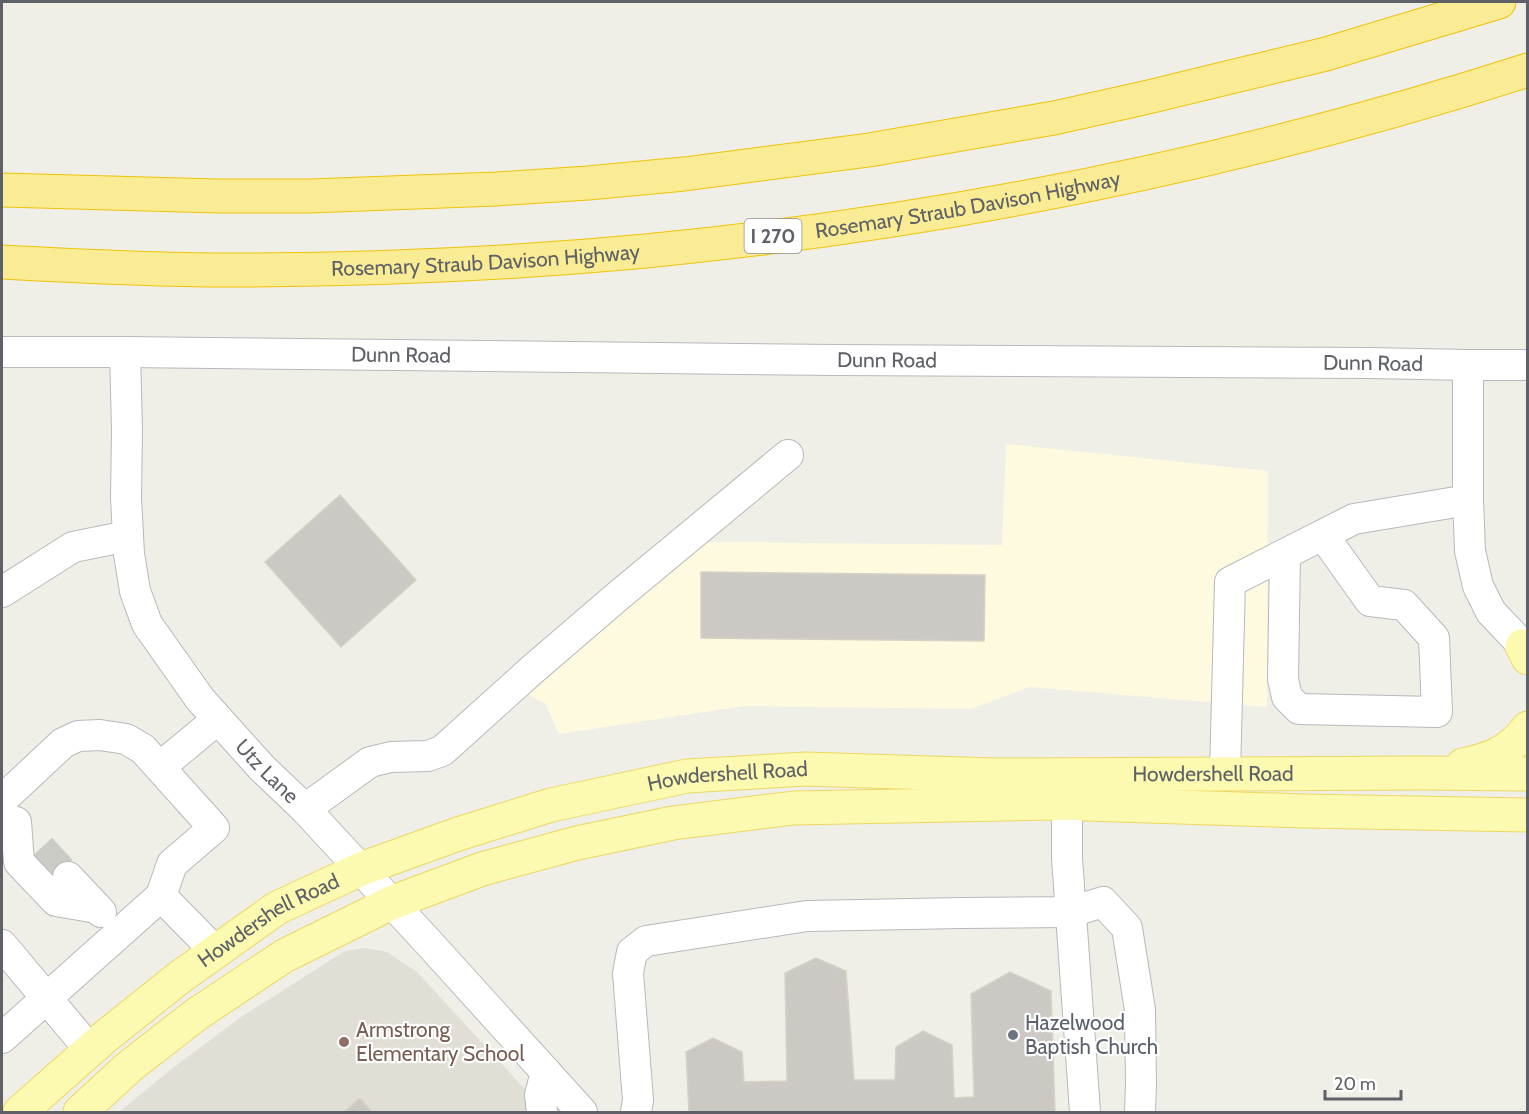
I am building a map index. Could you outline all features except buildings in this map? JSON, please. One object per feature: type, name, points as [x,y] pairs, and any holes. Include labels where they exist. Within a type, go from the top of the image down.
[{"type":"highway","points":[[2,190],[207,196],[402,194],[588,183],[684,174],[869,150],[1054,118],[1326,54],[1499,2]]},
{"type":"highway","name":"Rosemary Straub Davison Highway","points":[[2,262],[212,270],[362,268],[502,262],[646,251],[785,235],[928,214],[1056,191],[1207,159],[1343,124],[1527,70]]},
{"type":"main road","points":[[1423,773],[1478,762],[1502,753],[1522,736],[1527,728]]},
{"type":"main road","name":"Howdershell Road","points":[[20,1113],[90,1050],[180,977],[278,908],[361,869],[458,834],[551,805],[687,776],[806,769],[994,775],[1527,774]]},
{"type":"main road","name":"Howdershell Road","points":[[80,1113],[130,1066],[197,1014],[284,957],[391,903],[482,869],[577,843],[673,823],[794,807],[1016,803],[1527,815]]},
{"type":"street","name":"Dunn Road","points":[[2,352],[1527,365]]},
{"type":"street","name":"Utz Lane","points":[[125,352],[126,498],[129,554],[135,591],[147,624],[200,699],[262,768],[305,809],[361,869],[582,1113]]},
{"type":"street","points":[[1468,365],[1470,551],[1478,586],[1491,612],[1526,649]]},
{"type":"street","points":[[305,809],[370,762],[391,757],[428,756],[442,751],[532,669],[788,455]]},
{"type":"street","points":[[1225,774],[1230,582],[1285,568],[1323,535],[1354,519],[1468,500]]},
{"type":"street","points":[[1285,568],[1283,679],[1287,697],[1299,709],[1437,712],[1434,638],[1404,605],[1370,601],[1323,535]]},
{"type":"street","points":[[2,593],[73,547],[128,536]]},
{"type":"street","points":[[151,758],[218,719]]},
{"type":"street","points":[[2,1038],[161,896],[172,864],[214,828],[151,758],[126,739],[100,735],[78,736],[63,743],[6,810]]},
{"type":"street","points":[[1067,804],[1067,858],[1085,1113]]},
{"type":"street","points":[[6,810],[40,848]]},
{"type":"street","points":[[6,810],[19,862],[56,901],[97,908]]},
{"type":"street","points":[[68,877],[119,933]]},
{"type":"street","points":[[161,896],[216,952]]},
{"type":"street","points":[[636,1113],[638,1100],[628,974],[632,952],[646,941],[807,916],[1071,912],[1103,902],[1127,928],[1140,1010],[1140,1113]]},
{"type":"street","points":[[2,945],[90,1050]]},
{"type":"street","points":[[542,1113],[540,1095],[546,1072]]},
{"type":"shaded area","points":[[1006,444],[1268,471],[1267,707],[1029,687],[971,709],[744,706],[559,734],[545,703],[528,695],[703,542],[1002,545]]},
{"type":"shaded area","name":"Armstrong Elementary School","points":[[365,948],[387,952],[417,972],[546,1112],[119,1112],[241,1017],[345,951]]},
{"type":"tunnel","points":[[41,848],[68,877]]},
{"type":"place","name":"Hazelwood Baptish Church","points":[[1013,1035]]},
{"type":"place","name":"Armstrong Elementary School","points":[[344,1042]]}]
